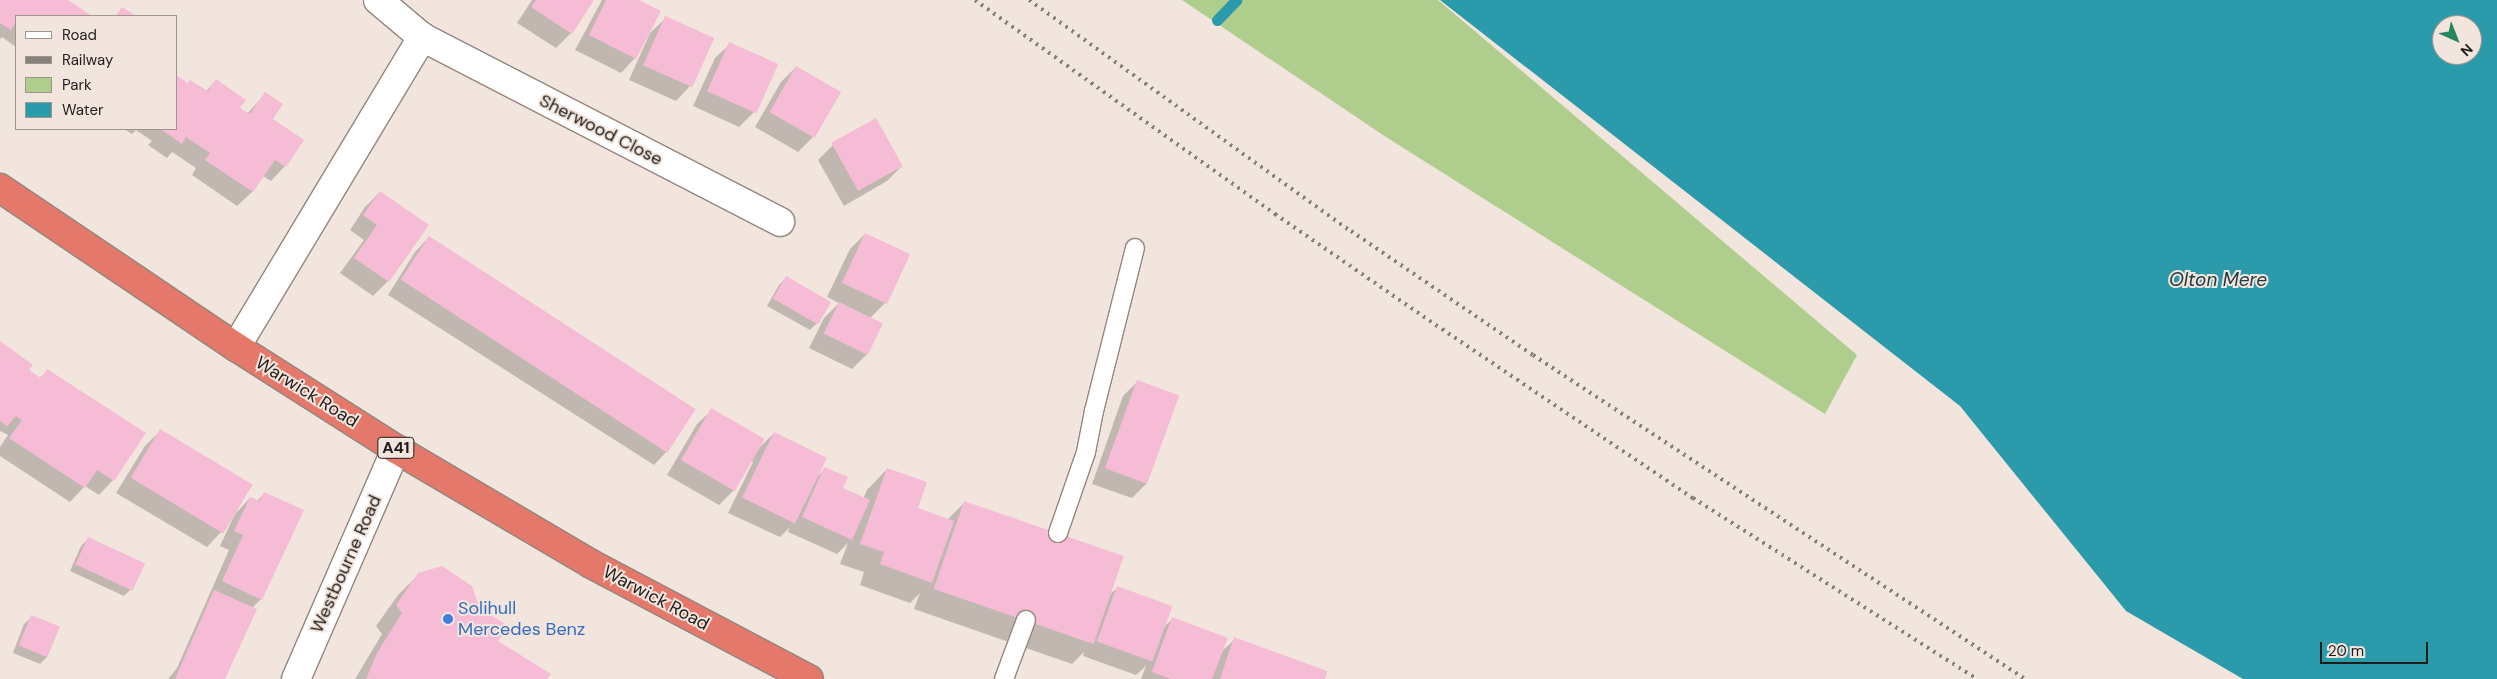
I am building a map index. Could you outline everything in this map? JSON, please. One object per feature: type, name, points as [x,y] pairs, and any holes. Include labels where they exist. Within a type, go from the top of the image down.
[{"type":"highway","name":"Warwick Road","points":[[0,188],[236,348],[396,449],[591,564],[809,679]]},
{"type":"street","name":"Sherwood Close","points":[[378,0],[422,37],[780,222]]},
{"type":"street","points":[[236,348],[422,37]]},
{"type":"street","name":"Westbourne Road","points":[[296,679],[396,449]]},
{"type":"lane","points":[[1058,533],[1086,452],[1094,411],[1135,248]]},
{"type":"lane","points":[[1004,679],[1026,620]]},
{"type":"green space","points":[[1182,0],[1438,0],[1857,355],[1825,414],[1386,137]]},
{"type":"water","name":"Olton Mere","points":[[1440,0],[2497,0],[2497,679],[2243,679],[2126,611],[1960,406]]},
{"type":"building","points":[[0,0],[68,0],[90,15],[15,15],[15,24],[11,30],[0,23]]},
{"type":"building","points":[[536,0],[594,0],[572,34],[531,7]]},
{"type":"building","points":[[606,0],[639,0],[661,11],[636,59],[589,35]]},
{"type":"building","points":[[122,7],[134,15],[117,15]]},
{"type":"building","points":[[665,16],[714,38],[692,87],[643,65]]},
{"type":"building","points":[[729,42],[778,64],[756,113],[707,91]]},
{"type":"building","points":[[796,66],[841,92],[815,138],[770,112]]},
{"type":"building","points":[[178,76],[188,83],[190,80],[208,91],[216,79],[246,100],[240,108],[250,114],[265,92],[283,104],[273,119],[304,140],[286,167],[275,160],[253,192],[205,160],[210,153],[186,137],[182,144],[162,130],[178,130]]},
{"type":"building","points":[[876,118],[903,166],[858,191],[831,143]]},
{"type":"building","points":[[380,191],[429,225],[389,282],[354,258],[377,225],[363,215]]},
{"type":"building","points":[[865,233],[910,254],[887,304],[842,283]]},
{"type":"building","points":[[429,236],[696,409],[667,453],[401,280]]},
{"type":"building","points":[[786,276],[831,302],[818,325],[773,299]]},
{"type":"building","points":[[839,302],[883,323],[868,355],[824,333]]},
{"type":"building","points":[[0,341],[33,365],[29,370],[41,378],[47,369],[146,433],[114,481],[97,470],[85,488],[9,438],[22,420],[16,416],[7,426],[0,421]]},
{"type":"building","points":[[1137,380],[1179,395],[1147,484],[1105,468]]},
{"type":"building","points":[[711,408],[765,439],[735,491],[681,460]]},
{"type":"building","points":[[160,429],[253,485],[223,533],[131,478]]},
{"type":"building","points":[[774,432],[827,458],[795,523],[742,498]]},
{"type":"building","points":[[824,467],[848,477],[843,488],[870,500],[852,540],[802,517]]},
{"type":"building","points":[[887,468],[927,482],[918,508],[954,521],[932,583],[880,564],[884,552],[860,544]]},
{"type":"building","points":[[264,492],[304,510],[262,600],[222,581],[243,535],[234,531],[250,497],[260,501]]},
{"type":"building","points":[[964,501],[1124,556],[1094,644],[934,589]]},
{"type":"building","points":[[88,537],[145,564],[132,591],[75,564]]},
{"type":"building","name":"Solihull Mercedes Benz","points":[[442,566],[472,586],[480,609],[509,626],[498,641],[551,674],[547,679],[366,679],[377,653],[402,613],[396,605],[418,573]]},
{"type":"building","points":[[1117,586],[1172,606],[1152,662],[1097,641]]},
{"type":"building","points":[[214,590],[257,609],[225,679],[175,679]]},
{"type":"building","points":[[31,615],[60,627],[47,657],[19,646]]},
{"type":"building","points":[[1172,617],[1228,638],[1212,679],[1171,679],[1152,672]]},
{"type":"building","points":[[1234,637],[1327,671],[1325,679],[1220,679]]},
{"type":"waterway","points":[[1217,20],[1236,0]]},
{"type":"railway","points":[[975,0],[1275,214],[1442,329],[1693,498],[1977,679]]},
{"type":"railway","points":[[1029,0],[1351,231],[1533,355],[2025,679]]},
{"type":"place","name":"Solihull Mercedes Benz","points":[[448,619]]}]
